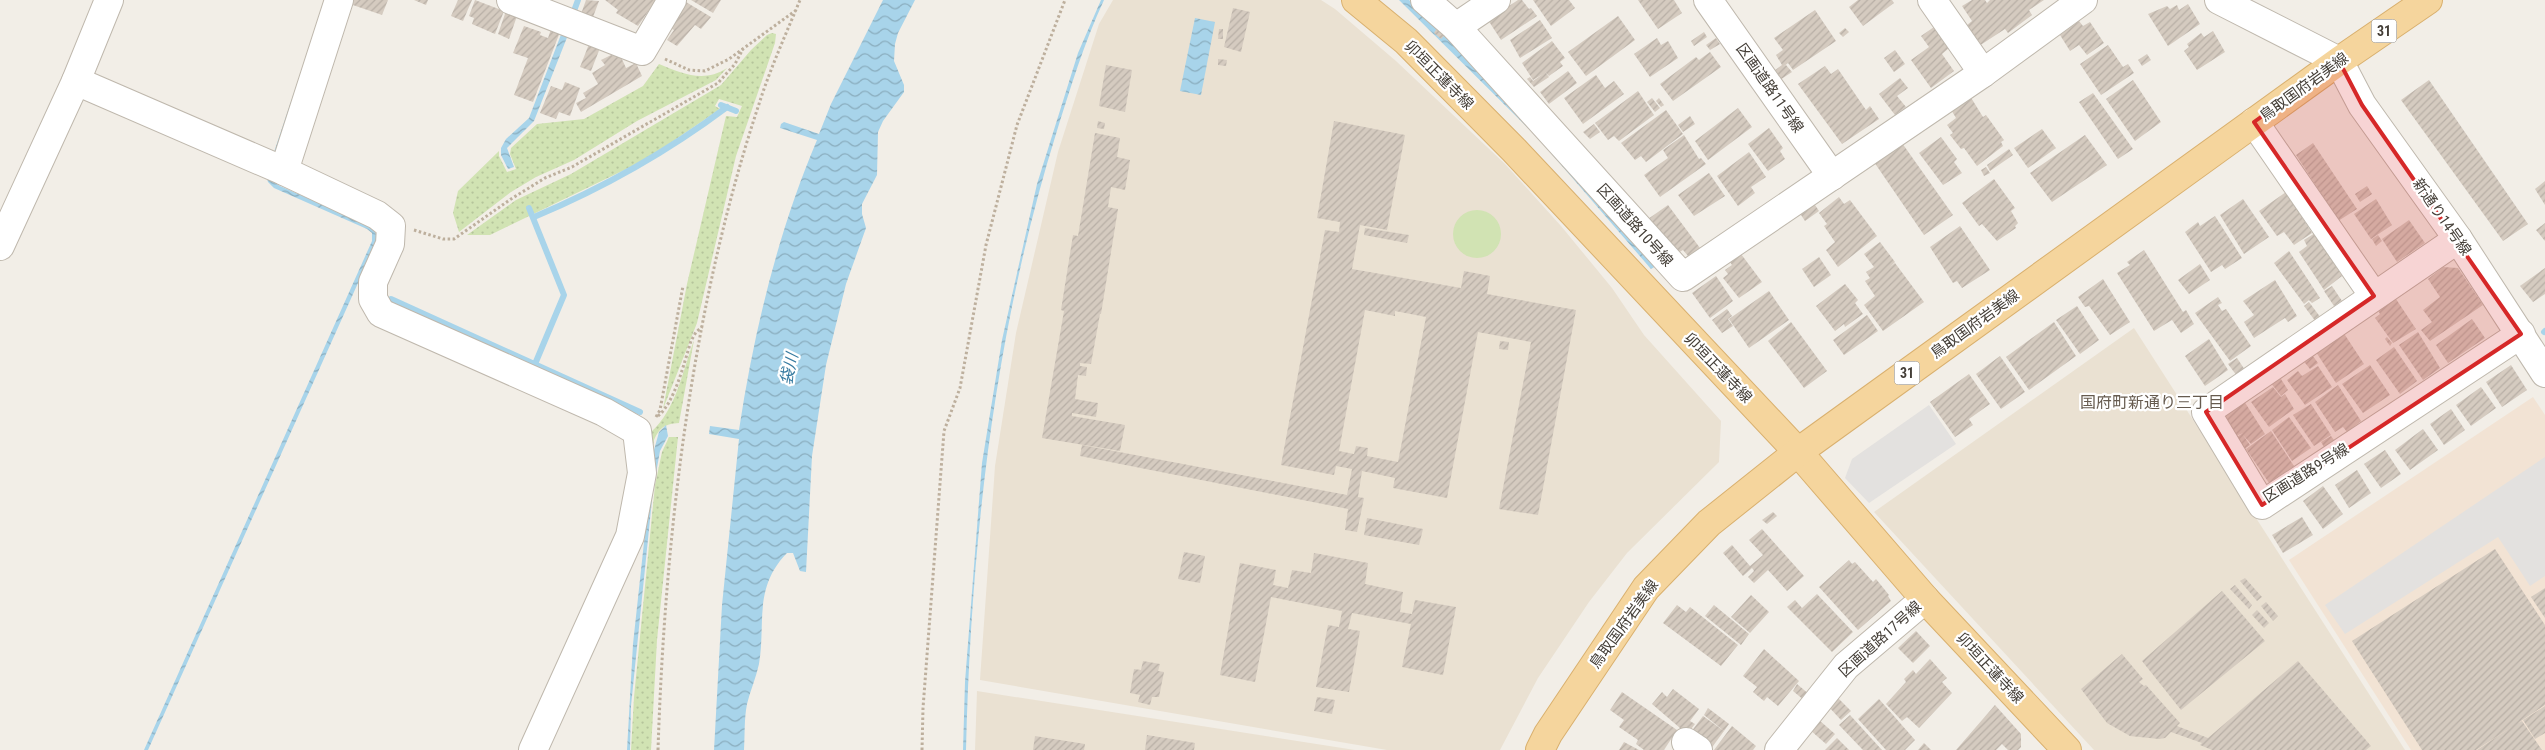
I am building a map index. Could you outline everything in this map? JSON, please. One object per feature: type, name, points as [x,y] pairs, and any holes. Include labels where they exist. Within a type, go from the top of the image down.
[{"type":"main road","name":"卯垣正蓮寺線","points":[[1356,0],[1420,54],[1514,150],[1653,300],[1798,452],[2056,746]]},
{"type":"main road","name":"鳥取国府岩美線","points":[[1540,750],[1548,734],[1646,588],[1709,523],[1798,452],[2339,61],[2428,0]]},
{"type":"street","points":[[0,246],[76,81],[109,0]]},
{"type":"street","points":[[284,171],[338,0]]},
{"type":"street","points":[[511,0],[642,51],[672,0]]},
{"type":"street","name":"区画道路10号線","points":[[1425,0],[1456,27],[1683,277],[1983,73],[2083,0]]},
{"type":"street","points":[[1456,27],[1496,0]]},
{"type":"street","name":"区画道路11号線","points":[[1708,0],[1832,176]]},
{"type":"street","points":[[1932,0],[1983,73]]},
{"type":"street","points":[[2219,0],[2339,61]]},
{"type":"street","name":"新通り14号線","points":[[2339,61],[2362,105],[2458,239],[2545,373]]},
{"type":"street","points":[[76,81],[284,171],[378,215],[391,226],[390,244],[373,282],[372,299],[381,313],[604,412],[646,425],[642,473],[630,536],[533,750]]},
{"type":"street","points":[[2254,122],[2374,296]]},
{"type":"street","name":"区画道路9号線","points":[[2458,239],[2206,412],[2262,505],[2520,334]]},
{"type":"street","points":[[1653,300],[1683,277]]},
{"type":"street","name":"区画道路17号線","points":[[1779,750],[1846,666],[1926,599]]},
{"type":"path","points":[[658,750],[668,592],[684,435],[702,327],[737,176],[759,102],[800,0]]},
{"type":"path","points":[[922,750],[923,708],[944,431],[960,388],[986,245],[1017,125],[1064,0]]},
{"type":"path","points":[[642,51],[689,70],[705,71],[729,59],[796,11]]},
{"type":"path","points":[[384,220],[443,239],[454,239],[545,178],[572,167],[718,82],[735,64],[743,48]]},
{"type":"path","points":[[646,425],[660,410],[683,286]]},
{"type":"path","points":[[646,425],[664,411],[670,400],[691,341],[696,332],[702,327]]},
{"type":"highlighted area","points":[[2339,61],[2362,105],[2521,334],[2262,505],[2206,412],[2374,296],[2254,122]]},
{"type":"shaded area","points":[[1113,0],[1321,0],[1335,9],[1396,61],[1505,164],[1561,226],[1612,288],[1644,335],[1721,421],[1719,462],[1627,553],[1589,602],[1538,678],[1500,750],[1387,750],[980,680],[995,466],[1016,333],[1058,152],[1099,24]]},
{"type":"shaded area","points":[[2134,328],[2405,750],[2094,750],[1874,512]]},
{"type":"shaded area","points":[[2533,397],[2545,415],[2545,750],[2411,750],[2289,560]]},
{"type":"shaded area","points":[[1929,405],[1956,444],[1869,503],[1845,478],[1852,459]]},
{"type":"shaded area","points":[[2545,457],[2545,576],[2530,586],[2498,537],[2345,634],[2325,605]]},
{"type":"shaded area","points":[[977,691],[1355,750],[975,750]]},
{"type":"green space","points":[[776,34],[775,43],[736,156],[697,323],[663,409],[687,284],[726,116],[737,117],[742,106],[719,99],[715,106],[720,109],[647,159],[490,235],[467,235],[516,200],[571,174],[721,85],[751,50],[767,35]]},
{"type":"green space","points":[[659,64],[685,74],[702,76],[718,73],[727,68],[716,80],[637,121],[574,160],[536,177],[511,192],[459,232],[453,213],[458,191],[499,151],[499,156],[507,172],[516,169],[510,154],[511,148],[537,124],[584,119],[643,86]]},
{"type":"green space","points":[[1477,210],[1486,212],[1494,217],[1499,225],[1501,234],[1499,243],[1494,251],[1486,256],[1477,258],[1468,256],[1460,251],[1455,243],[1453,234],[1455,225],[1460,217],[1468,212]]},
{"type":"green space","points":[[694,340],[679,423],[664,427],[658,432],[654,440],[639,552],[630,550],[651,432],[660,423],[673,401]]},
{"type":"green space","points":[[669,437],[678,437],[657,640],[651,750],[631,750],[634,697],[655,485],[662,452]]},
{"type":"water","points":[[325,0],[271,175],[274,182],[280,186],[371,226],[376,234],[376,243],[148,750],[144,750],[372,241],[372,233],[367,229],[274,188],[268,182],[266,176]]},
{"type":"water","name":"袋川","points":[[883,0],[915,0],[898,33],[895,44],[894,61],[904,85],[904,92],[883,121],[878,132],[877,175],[862,204],[862,214],[866,228],[846,284],[826,365],[812,456],[806,572],[800,571],[793,553],[787,553],[776,566],[769,579],[763,606],[759,664],[746,710],[744,750],[714,750],[722,605],[739,439],[709,434],[710,426],[739,430],[752,356],[769,282],[790,210],[817,140],[780,128],[781,124],[784,122],[819,134],[831,104]]},
{"type":"water","points":[[1101,0],[1104,0],[1072,83],[1056,134],[1016,285],[990,439],[980,517],[973,594],[966,750],[963,750],[965,682],[982,463],[1002,340],[1037,184],[1078,53]]},
{"type":"water","points":[[1399,0],[1409,0],[1460,48],[1656,266],[1651,269],[1537,137]]},
{"type":"water","points":[[1195,18],[1215,22],[1201,95],[1180,91]]},
{"type":"water","points":[[562,32],[568,35],[534,121],[507,148],[514,167],[508,169],[501,155],[501,148],[506,139],[529,118]]},
{"type":"water","points":[[666,425],[668,436],[660,451],[653,490],[631,706],[630,750],[627,750],[633,644],[654,450],[659,432]]},
{"type":"building","points":[[347,0],[388,0],[382,15],[347,3]]},
{"type":"building","points":[[414,0],[428,0],[426,5]]},
{"type":"building","points":[[458,0],[472,0],[463,21],[451,16]]},
{"type":"building","points":[[475,0],[504,11],[495,34],[472,24],[474,18],[469,16]]},
{"type":"building","points":[[586,0],[599,1],[593,17],[581,14]]},
{"type":"building","points":[[605,0],[656,0],[638,26],[616,13],[618,10]]},
{"type":"building","points":[[691,0],[721,0],[713,13]]},
{"type":"building","points":[[1518,0],[1522,0],[1537,16],[1501,40],[1488,20]]},
{"type":"building","points":[[1533,0],[1569,0],[1575,8],[1551,26]]},
{"type":"building","points":[[1638,0],[1674,0],[1682,13],[1658,29]]},
{"type":"building","points":[[1858,0],[1892,0],[1894,3],[1863,26],[1849,7]]},
{"type":"building","points":[[1972,0],[1985,0],[1987,3],[1990,0],[2044,0],[2029,10],[2032,15],[2008,33],[2005,29],[1979,46],[1967,31],[1970,29],[1967,25],[1972,21],[1962,6]]},
{"type":"building","points":[[686,2],[711,17],[701,29],[695,25],[677,46],[667,40],[674,30],[670,28]]},
{"type":"building","points":[[2188,4],[2200,24],[2168,46],[2148,14],[2167,6],[2170,9],[2177,5],[2179,10]]},
{"type":"building","points":[[1233,8],[1250,12],[1241,52],[1224,47]]},
{"type":"building","points":[[1815,10],[1836,41],[1793,70],[1788,63],[1783,67],[1786,65],[1792,72],[1777,82],[1771,73],[1782,65],[1776,55],[1783,50],[1774,38]]},
{"type":"building","points":[[506,11],[517,16],[509,39],[498,34]]},
{"type":"building","points":[[1618,16],[1635,40],[1586,76],[1568,52]]},
{"type":"building","points":[[1540,20],[1552,38],[1520,58],[1510,40]]},
{"type":"building","points":[[2079,21],[2083,26],[2090,22],[2104,43],[2087,55],[2079,45],[2070,51],[2060,35]]},
{"type":"building","points":[[524,26],[541,32],[540,35],[548,38],[551,29],[560,32],[533,102],[514,95],[528,58],[513,53]]},
{"type":"building","points":[[1934,27],[1949,48],[1942,54],[1954,71],[1931,88],[1911,60],[1929,47],[1921,36]]},
{"type":"building","points":[[1437,28],[1445,35],[1441,39],[1434,33]]},
{"type":"building","points":[[1845,28],[1849,32],[1843,37],[1839,33]]},
{"type":"building","points":[[1219,29],[1223,29],[1223,39],[1218,39]]},
{"type":"building","points":[[2213,31],[2225,52],[2197,70],[2184,51],[2189,47],[2187,44],[2201,33],[2204,37]]},
{"type":"building","points":[[1704,32],[1707,37],[1694,46],[1691,41]]},
{"type":"building","points":[[1657,38],[1661,45],[1668,41],[1678,58],[1650,77],[1634,54]]},
{"type":"building","points":[[1716,38],[1720,44],[1710,50],[1706,45]]},
{"type":"building","points":[[1552,41],[1565,58],[1560,62],[1563,66],[1549,76],[1545,72],[1549,77],[1534,87],[1527,79],[1530,77],[1533,81],[1543,74],[1533,80],[1522,63]]},
{"type":"building","points":[[589,44],[600,48],[591,71],[580,67]]},
{"type":"building","points":[[2108,45],[2123,67],[2128,64],[2134,73],[2101,95],[2080,64]]},
{"type":"building","points":[[1895,50],[1905,64],[1894,72],[1884,58]]},
{"type":"building","points":[[1710,52],[1721,67],[1673,101],[1660,84],[1696,57],[1699,60]]},
{"type":"building","points":[[2147,54],[2151,60],[2142,66],[2138,60]]},
{"type":"building","points":[[611,55],[621,57],[626,68],[636,63],[642,76],[581,112],[576,103],[586,98],[583,93],[598,84],[592,73],[605,65],[601,60]]},
{"type":"building","points":[[1218,59],[1227,60],[1226,66],[1218,65]]},
{"type":"building","points":[[1106,65],[1132,70],[1125,112],[1099,106]]},
{"type":"building","points":[[1825,66],[1831,74],[1838,69],[1866,110],[1870,106],[1879,119],[1842,144],[1798,84]]},
{"type":"building","points":[[1568,71],[1577,83],[1549,104],[1540,92]]},
{"type":"building","points":[[1596,75],[1605,88],[1614,81],[1624,94],[1583,124],[1564,98]]},
{"type":"building","points":[[1900,78],[1908,88],[1897,96],[1906,107],[1895,115],[1879,94]]},
{"type":"building","points":[[2133,80],[2161,122],[2135,141],[2106,99]]},
{"type":"building","points":[[2429,80],[2528,224],[2503,241],[2401,100]]},
{"type":"building","points":[[565,82],[580,88],[570,116],[559,112],[556,119],[540,113],[551,86],[562,90]]},
{"type":"building","points":[[1638,91],[1654,115],[1619,141],[1614,136],[1608,140],[1595,123]]},
{"type":"building","points":[[2093,93],[2133,149],[2118,159],[2079,102]]},
{"type":"building","points":[[1970,96],[1983,117],[1986,115],[2004,140],[2001,142],[2003,146],[1977,166],[1964,148],[1961,149],[1950,135],[1953,133],[1947,125],[1956,118],[1950,108]]},
{"type":"building","points":[[1652,98],[1660,108],[1655,112],[1647,102]]},
{"type":"building","points":[[1659,98],[1664,105],[1661,107],[1656,101]]},
{"type":"building","points":[[1738,108],[1752,127],[1708,160],[1695,141]]},
{"type":"building","points":[[1666,110],[1683,134],[1646,162],[1641,156],[1635,160],[1621,143]]},
{"type":"building","points":[[1690,116],[1695,124],[1683,132],[1678,125]]},
{"type":"building","points":[[1098,121],[1105,123],[1104,129],[1097,128]]},
{"type":"building","points":[[1334,121],[1405,135],[1387,230],[1360,225],[1352,269],[1461,288],[1464,271],[1490,276],[1487,294],[1576,310],[1538,515],[1499,509],[1531,342],[1478,332],[1447,498],[1393,488],[1395,478],[1362,471],[1358,497],[1364,498],[1357,532],[1345,530],[1348,509],[1080,456],[1082,445],[1347,495],[1352,469],[1336,466],[1334,475],[1281,465],[1325,230],[1339,232],[1340,222],[1317,218]],"holes":[[[1365,310],[1395,316],[1395,311],[1426,317],[1398,462],[1367,456],[1368,448],[1356,446],[1354,454],[1339,451]]]},
{"type":"building","points":[[1594,124],[1600,132],[1590,139],[1583,132]]},
{"type":"building","points":[[1769,128],[1783,148],[1780,151],[1785,159],[1768,171],[1748,144]]},
{"type":"building","points":[[2042,129],[2056,148],[2028,168],[2014,148]]},
{"type":"building","points":[[1095,133],[1120,138],[1117,157],[1130,160],[1125,190],[1111,187],[1108,207],[1118,209],[1101,314],[1091,364],[1080,363],[1080,366],[1087,367],[1086,376],[1078,375],[1075,399],[1098,403],[1096,417],[1072,413],[1072,416],[1125,425],[1120,451],[1042,438],[1064,311],[1061,310],[1073,235],[1078,236]]},
{"type":"building","points":[[1684,135],[1699,159],[1701,158],[1706,164],[1660,197],[1644,175],[1668,158],[1663,150]]},
{"type":"building","points":[[2085,135],[2107,165],[2052,202],[2030,173]]},
{"type":"building","points":[[1941,137],[1957,159],[1954,162],[1962,173],[1943,185],[1919,153]]},
{"type":"building","points":[[1902,143],[1953,215],[1924,235],[1874,162]]},
{"type":"building","points":[[2313,143],[2357,209],[2335,223],[2322,204],[2326,201],[2296,155]]},
{"type":"building","points":[[2009,149],[2013,155],[1990,171],[1987,165]]},
{"type":"building","points":[[1749,152],[1766,177],[1751,187],[1755,193],[1738,206],[1717,176]]},
{"type":"building","points":[[1986,167],[1990,173],[1984,176],[1981,170]]},
{"type":"building","points":[[1709,173],[1725,196],[1694,216],[1678,195]]},
{"type":"building","points":[[1994,179],[2015,208],[2011,211],[2018,223],[2015,226],[2016,228],[1997,241],[1982,224],[1979,226],[1962,203]]},
{"type":"building","points":[[2545,181],[2545,205],[2535,189]]},
{"type":"building","points":[[2367,186],[2372,194],[2360,202],[2355,194]]},
{"type":"building","points":[[2286,192],[2312,233],[2294,245],[2284,232],[2277,236],[2259,211]]},
{"type":"building","points":[[1839,197],[1844,204],[1850,200],[1877,236],[1838,267],[1826,250],[1835,242],[1824,226],[1827,224],[1819,213]]},
{"type":"building","points":[[2243,199],[2269,237],[2244,254],[2220,215]]},
{"type":"building","points":[[2376,199],[2392,225],[2371,239],[2354,214]]},
{"type":"building","points":[[1813,202],[1819,211],[1805,221],[1799,212]]},
{"type":"building","points":[[1668,205],[1700,248],[1688,256],[1683,250],[1676,254],[1648,219]]},
{"type":"building","points":[[2215,216],[2242,258],[2225,269],[2222,265],[2211,272],[2185,232],[2198,222],[2200,226]]},
{"type":"building","points":[[2409,220],[2425,243],[2397,262],[2382,239]]},
{"type":"building","points":[[2545,223],[2545,241],[2536,230]]},
{"type":"building","points":[[1960,226],[1990,270],[1962,288],[1957,281],[1953,283],[1930,247]]},
{"type":"building","points":[[1365,228],[1409,235],[1407,243],[1364,235]]},
{"type":"building","points":[[2315,233],[2342,276],[2324,290],[2299,252],[2307,246],[2304,240]]},
{"type":"building","points":[[2378,235],[2382,241],[2376,246],[2372,239]]},
{"type":"building","points":[[1880,242],[1895,262],[1890,267],[1895,263],[1924,302],[1883,331],[1864,305],[1875,296],[1865,281],[1870,278],[1866,272],[1874,267],[1864,254]]},
{"type":"building","points":[[2144,250],[2183,312],[2186,310],[2194,324],[2181,333],[2172,320],[2154,331],[2117,273],[2130,265],[2127,262]]},
{"type":"building","points":[[2289,251],[2320,298],[2312,303],[2309,300],[2304,304],[2274,263]]},
{"type":"building","points":[[1741,254],[1762,282],[1739,298],[1723,278],[1728,274],[1725,270],[1732,265],[1730,262]]},
{"type":"building","points":[[1819,257],[1831,275],[1814,287],[1802,269]]},
{"type":"building","points":[[2200,264],[2210,280],[2189,294],[2178,280]]},
{"type":"building","points":[[2443,267],[2458,268],[2483,305],[2430,341],[2421,330],[2432,322],[2423,310],[2440,297],[2428,279]]},
{"type":"building","points":[[2545,268],[2545,294],[2533,302],[2520,286]]},
{"type":"building","points":[[1716,276],[1733,301],[1710,318],[1692,293]]},
{"type":"building","points":[[2103,279],[2130,322],[2110,335],[2089,306],[2085,307],[2078,297]]},
{"type":"building","points":[[2275,280],[2297,316],[2288,322],[2285,318],[2254,338],[2244,322],[2254,315],[2243,301]]},
{"type":"building","points":[[1845,284],[1858,300],[1855,303],[1863,314],[1845,327],[1844,324],[1835,331],[1816,306]]},
{"type":"building","points":[[2332,286],[2342,301],[2334,306],[2324,291]]},
{"type":"building","points":[[1769,291],[1789,320],[1749,348],[1729,319]]},
{"type":"building","points":[[2392,293],[2416,329],[2393,343],[2375,318],[2380,314],[2375,305]]},
{"type":"building","points":[[2218,297],[2222,303],[2218,305],[2222,311],[2226,309],[2251,346],[2230,361],[2195,313]]},
{"type":"building","points":[[2309,302],[2321,318],[2316,322],[2304,306]]},
{"type":"building","points":[[2077,306],[2099,340],[2080,354],[2056,320]]},
{"type":"building","points":[[1727,309],[1732,316],[1728,319],[1733,326],[1722,333],[1712,320]]},
{"type":"building","points":[[1867,315],[1878,331],[1844,355],[1833,340]]},
{"type":"building","points":[[2472,319],[2485,338],[2448,363],[2436,345]]},
{"type":"building","points":[[1791,322],[1827,371],[1804,388],[1768,341]]},
{"type":"building","points":[[2054,322],[2076,356],[2029,390],[2006,357]]},
{"type":"building","points":[[2343,332],[2364,364],[2336,383],[2316,352]]},
{"type":"building","points":[[2418,332],[2440,368],[2423,380],[2399,345]]},
{"type":"building","points":[[2387,337],[2392,343],[2390,346],[2385,339]]},
{"type":"building","points":[[2209,339],[2228,370],[2205,386],[2185,356]]},
{"type":"building","points":[[1500,341],[1509,342],[1508,350],[1499,349]]},
{"type":"building","points":[[2394,347],[2417,381],[2400,394],[2376,360]]},
{"type":"building","points":[[2310,352],[2318,363],[2310,369],[2301,358]]},
{"type":"building","points":[[2000,356],[2025,392],[2001,409],[1976,374]]},
{"type":"building","points":[[2237,358],[2245,370],[2237,376],[2228,364]]},
{"type":"building","points":[[2370,365],[2390,395],[2363,413],[2342,384]]},
{"type":"building","points":[[2511,365],[2527,390],[2502,407],[2486,382]]},
{"type":"building","points":[[2318,366],[2332,387],[2305,405],[2287,380],[2298,371],[2302,376]]},
{"type":"building","points":[[1969,374],[1990,404],[1969,419],[1973,425],[1955,437],[1930,402]]},
{"type":"building","points":[[2279,376],[2288,390],[2281,396],[2270,382]]},
{"type":"building","points":[[2338,385],[2361,421],[2347,432],[2343,427],[2335,432],[2315,402]]},
{"type":"building","points":[[2273,387],[2281,397],[2285,394],[2294,409],[2269,427],[2251,402]]},
{"type":"building","points":[[2481,387],[2496,408],[2471,426],[2456,405]]},
{"type":"building","points":[[2244,401],[2265,434],[2251,444],[2243,435],[2250,445],[2243,450],[2235,438],[2243,433],[2234,437],[2224,423],[2227,413]]},
{"type":"building","points":[[2311,404],[2331,435],[2314,446],[2293,415]]},
{"type":"building","points":[[2451,409],[2465,430],[2444,445],[2430,424]]},
{"type":"building","points":[[2289,417],[2311,448],[2292,461],[2272,430]]},
{"type":"building","points":[[2423,429],[2438,450],[2410,470],[2395,450]]},
{"type":"building","points":[[2271,431],[2294,466],[2269,483],[2246,449]]},
{"type":"building","points":[[2331,436],[2334,440],[2324,447],[2321,442]]},
{"type":"building","points":[[2385,450],[2401,474],[2381,488],[2364,464]]},
{"type":"building","points":[[2357,470],[2371,493],[2349,508],[2335,485]]},
{"type":"building","points":[[2323,486],[2343,514],[2323,529],[2303,501]]},
{"type":"building","points":[[1773,512],[1777,516],[1767,524],[1762,520]]},
{"type":"building","points":[[2302,517],[2313,535],[2283,553],[2272,535]]},
{"type":"building","points":[[1367,518],[1423,529],[1419,545],[1364,535]]},
{"type":"building","points":[[1762,529],[1804,576],[1787,591],[1768,570],[1754,583],[1748,577],[1754,571],[1752,568],[1743,576],[1723,553],[1732,545],[1750,566],[1763,555],[1749,540]]},
{"type":"building","points":[[2495,549],[2545,625],[2545,705],[2518,723],[2522,721],[2542,750],[2477,750],[2513,726],[2476,750],[2422,750],[2352,641]]},
{"type":"building","points":[[1184,552],[1205,556],[1200,583],[1178,579]]},
{"type":"building","points":[[1314,553],[1368,563],[1365,584],[1403,592],[1400,612],[1412,614],[1415,600],[1456,607],[1443,675],[1402,667],[1411,624],[1352,613],[1348,629],[1360,631],[1349,692],[1316,687],[1328,625],[1339,627],[1342,611],[1271,597],[1255,682],[1220,675],[1240,563],[1276,570],[1273,585],[1288,588],[1292,570],[1311,573]]},
{"type":"building","points":[[1849,560],[1852,564],[1855,562],[1873,582],[1876,579],[1889,595],[1891,601],[1858,630],[1819,587]]},
{"type":"building","points":[[2245,578],[2262,597],[2257,601],[2240,581]]},
{"type":"building","points":[[2235,585],[2252,605],[2249,609],[2230,589]]},
{"type":"building","points":[[2545,588],[2545,618],[2531,597]]},
{"type":"building","points":[[2222,591],[2265,641],[2181,710],[2142,661]]},
{"type":"building","points":[[1817,594],[1853,632],[1832,652],[1787,607],[1795,600],[1802,608]]},
{"type":"building","points":[[1751,595],[1769,612],[1750,633],[1731,617]]},
{"type":"building","points":[[2266,602],[2278,616],[2273,621],[2261,606]]},
{"type":"building","points":[[1677,605],[1686,612],[1690,607],[1738,645],[1721,666],[1663,623]]},
{"type":"building","points":[[1714,605],[1749,634],[1741,645],[1705,616]]},
{"type":"building","points":[[2257,610],[2269,623],[2264,628],[2252,615]]},
{"type":"building","points":[[1916,631],[1930,646],[1913,663],[1898,648]]},
{"type":"building","points":[[1764,649],[1799,681],[1778,706],[1767,697],[1764,701],[1753,692],[1757,687],[1743,676]]},
{"type":"building","points":[[2122,654],[2143,679],[2139,682],[2144,686],[2146,685],[2180,723],[2177,726],[2208,738],[2298,661],[2371,746],[2366,750],[2212,750],[2200,745],[2202,743],[2171,732],[2165,738],[2159,739],[2130,736],[2107,723],[2081,689]]},
{"type":"building","points":[[1930,659],[1947,678],[1942,682],[1952,693],[1919,728],[1907,717],[1902,721],[1886,704],[1906,682],[1904,679],[1913,670],[1916,674]]},
{"type":"building","points":[[1143,661],[1160,664],[1158,671],[1164,672],[1159,697],[1152,697],[1150,705],[1138,702],[1140,695],[1130,693],[1134,669],[1141,670]]},
{"type":"building","points":[[1797,684],[1810,695],[1805,701],[1793,691]]},
{"type":"building","points":[[1673,689],[1699,709],[1690,721],[1695,724],[1687,734],[1652,704],[1662,692],[1667,697]]},
{"type":"building","points":[[1622,692],[1677,730],[1664,750],[1644,750],[1636,744],[1638,740],[1619,727],[1624,720],[1610,710]]},
{"type":"building","points":[[1836,696],[1851,711],[1841,720],[1827,705]]},
{"type":"building","points":[[1317,697],[1335,700],[1332,714],[1314,711]]},
{"type":"building","points":[[1879,699],[1915,740],[1905,750],[1886,750],[1858,719]]},
{"type":"building","points":[[1995,705],[2021,734],[2021,747],[2018,750],[2008,750],[2002,744],[1996,750],[1956,750]]},
{"type":"building","points":[[2545,706],[2545,733],[2535,739],[2523,720]]},
{"type":"building","points":[[1708,708],[1729,724],[1724,731],[1704,715]]},
{"type":"building","points":[[1850,715],[1882,750],[1863,750],[1839,725]]},
{"type":"building","points":[[1703,716],[1724,731],[1710,750],[1688,736]]},
{"type":"building","points":[[1819,720],[1835,734],[1826,744],[1809,729]]},
{"type":"building","points":[[1732,726],[1756,746],[1753,750],[1714,750]]},
{"type":"building","points":[[1147,735],[1195,743],[1194,750],[1145,750]]},
{"type":"building","points":[[1035,736],[1085,744],[1084,750],[1033,750]]},
{"type":"building","points":[[1837,738],[1849,750],[1825,750]]},
{"type":"building","points":[[1624,742],[1639,750],[1619,750]]},
{"type":"building","points":[[1924,743],[1931,750],[1918,750]]},
{"type":"waterway","points":[[574,11],[578,0]]},
{"type":"waterway","points":[[721,105],[736,111]]},
{"type":"waterway","points":[[534,217],[585,194],[634,168],[681,139],[727,107]]},
{"type":"waterway","points":[[529,208],[564,295],[535,364]]},
{"type":"waterway","points":[[391,299],[640,412]]},
{"type":"district","name":"国府町新通り三丁目","points":[[2152,402]]}]
